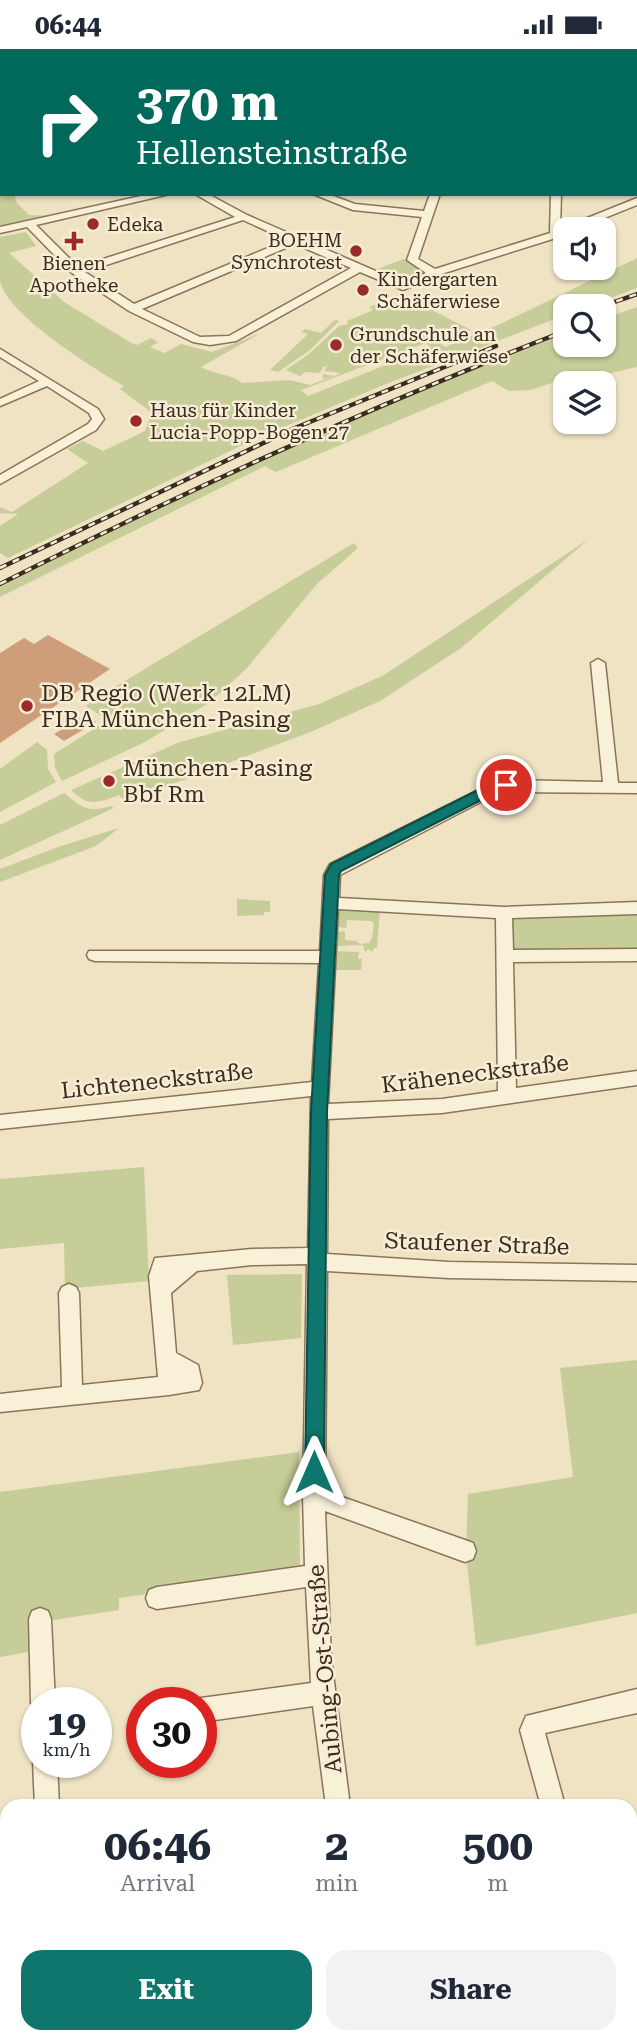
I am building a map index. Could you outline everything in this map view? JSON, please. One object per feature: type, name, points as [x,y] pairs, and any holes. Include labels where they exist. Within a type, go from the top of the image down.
[{"type":"street","points":[[0,230],[156,196]]},
{"type":"street","points":[[204,196],[243,217],[403,287],[434,273],[553,235]]},
{"type":"street","points":[[323,196],[352,207],[426,214]]},
{"type":"street","points":[[434,196],[412,260],[434,273]]},
{"type":"street","points":[[556,196],[560,217]]},
{"type":"street","points":[[599,217],[637,201]]},
{"type":"street","points":[[76,271],[243,217]]},
{"type":"street","points":[[31,225],[76,271],[133,309],[193,339],[211,342],[232,339],[359,268]]},
{"type":"street","points":[[133,309],[295,240]]},
{"type":"street","points":[[0,352],[45,383],[94,411],[98,419],[92,427],[0,480]]},
{"type":"street","points":[[0,403],[45,383]]},
{"type":"street","points":[[598,663],[611,787],[637,788]]},
{"type":"street","name":"Aubing-Ost-Straße","points":[[337,1799],[324,1693],[315,1575],[314,1497],[319,1112],[332,875],[336,868],[495,787],[611,787]]},
{"type":"street","points":[[330,903],[504,913],[637,908]]},
{"type":"street","points":[[504,913],[508,1097]]},
{"type":"street","points":[[95,955],[326,957]]},
{"type":"street","points":[[505,956],[637,955]]},
{"type":"street","name":"Kräheneckstraße","points":[[319,1112],[392,1110],[508,1097],[637,1078]]},
{"type":"street","name":"Lichteneckstraße","points":[[0,1122],[320,1088]]},
{"type":"street","name":"Staufener Straße","points":[[75,1395],[192,1383],[191,1371],[176,1362],[168,1363],[161,1290],[192,1263],[252,1257],[316,1259],[449,1270],[637,1273]]},
{"type":"street","points":[[0,1403],[75,1395],[71,1381],[69,1293]]},
{"type":"street","points":[[314,1497],[465,1551]]},
{"type":"street","points":[[157,1598],[315,1575]]},
{"type":"street","points":[[40,1619],[42,1687]]},
{"type":"street","points":[[217,1708],[324,1693]]},
{"type":"street","points":[[550,1799],[531,1730],[534,1724],[637,1701]]},
{"type":"street","points":[[46,1778],[47,1799]]},
{"type":"green space","points":[[0,196],[15,196],[17,203],[29,215],[56,216],[0,226]]},
{"type":"green space","points":[[26,232],[36,246],[9,253],[64,302],[133,344],[137,345],[151,338],[158,342],[150,347],[164,353],[181,344],[212,352],[261,333],[201,367],[242,383],[290,380],[310,385],[341,373],[324,371],[327,366],[338,363],[323,367],[320,373],[305,372],[300,376],[286,370],[309,354],[339,326],[373,310],[369,307],[400,294],[471,330],[440,343],[445,347],[553,298],[553,320],[381,386],[253,440],[8,558],[0,553],[0,526],[18,514],[0,513],[0,507],[12,512],[88,463],[67,449],[83,441],[103,451],[145,431],[152,413],[120,389],[124,386],[53,340],[34,324],[6,295],[0,281],[0,237]],"holes":[[[426,343],[431,347],[308,396],[301,390]]]},
{"type":"green space","points":[[637,258],[637,288],[616,296],[562,294],[591,280],[616,280],[616,268]]},
{"type":"green space","points":[[408,259],[423,273],[407,281],[373,271]]},
{"type":"green space","points":[[637,307],[637,367],[616,372],[553,371],[553,382],[531,390],[509,391],[492,381],[276,472],[265,466],[0,597],[0,587],[139,518],[349,420],[493,361],[553,338],[553,357],[616,357],[616,315]]},
{"type":"green space","points":[[336,319],[339,321],[310,350],[278,372],[270,370],[308,334],[301,332],[305,329],[321,333]]},
{"type":"green space","points":[[589,539],[461,648],[380,701],[313,731],[125,802],[119,795],[94,802],[88,801],[71,790],[180,742],[319,704],[384,675]]},
{"type":"green space","points":[[354,543],[358,548],[317,584],[246,669],[210,702],[145,742],[62,781],[55,768],[54,754],[105,722],[105,718],[86,706],[90,702]]},
{"type":"green space","points":[[37,742],[47,750],[48,769],[56,782],[0,812],[0,769]]},
{"type":"green space","points":[[64,793],[86,808],[114,808],[0,860],[0,825]]},
{"type":"green space","points":[[119,828],[96,846],[0,882],[0,869]]},
{"type":"green space","points":[[237,899],[270,901],[270,912],[264,912],[264,915],[237,916]]},
{"type":"green space","points":[[344,908],[380,910],[377,948],[373,948],[373,952],[368,949],[365,952],[363,945],[336,946],[337,932],[345,931],[345,940],[360,944],[369,943],[372,938],[374,923],[371,921],[347,920],[346,928],[338,927],[339,912]]},
{"type":"green space","points":[[637,910],[637,950],[507,952],[507,915]]},
{"type":"green space","points":[[337,951],[359,952],[358,959],[362,959],[361,970],[336,970]]},
{"type":"green space","points":[[144,1167],[149,1281],[65,1289],[64,1243],[0,1249],[0,1179]]},
{"type":"green space","points":[[302,1274],[301,1338],[233,1345],[227,1275]]},
{"type":"green space","points":[[637,1360],[637,1613],[476,1646],[466,1555],[468,1494],[573,1477],[560,1368]]},
{"type":"green space","points":[[299,1452],[300,1573],[119,1598],[119,1610],[34,1623],[34,1651],[0,1657],[0,1492]]},
{"type":"building","name":"DB Regio (Werk 12LM) FIBA München-Pasing","points":[[48,635],[110,669],[0,743],[0,653],[24,638],[34,644]]},
{"type":"building","points":[[86,715],[96,722],[64,741],[54,734]]},
{"type":"railway","points":[[616,301],[637,294]]},
{"type":"railway","points":[[0,584],[280,451],[421,389],[553,336]]},
{"type":"railway","points":[[0,568],[295,428],[496,346]]},
{"type":"place","name":"Edeka","points":[[93,224]]},
{"type":"place","name":"Bienen Apotheke","points":[[74,241]]},
{"type":"place","name":"BOEHM Synchrotest","points":[[356,251]]},
{"type":"place","name":"Kindergarten Schäferwiese","points":[[363,290]]},
{"type":"place","name":"Grundschule an der Schäferwiese","points":[[336,345]]},
{"type":"place","name":"Haus für Kinder Lucia-Popp-Bogen 27","points":[[136,421]]},
{"type":"place","name":"DB Regio (Werk 12LM) FIBA München-Pasing","points":[[27,706]]},
{"type":"place","name":"München-Pasing Bbf Rm","points":[[109,781]]},
{"type":"route","points":[[314,1472],[319,1112],[332,875],[336,868],[367,851],[495,787],[506,785]]}]
